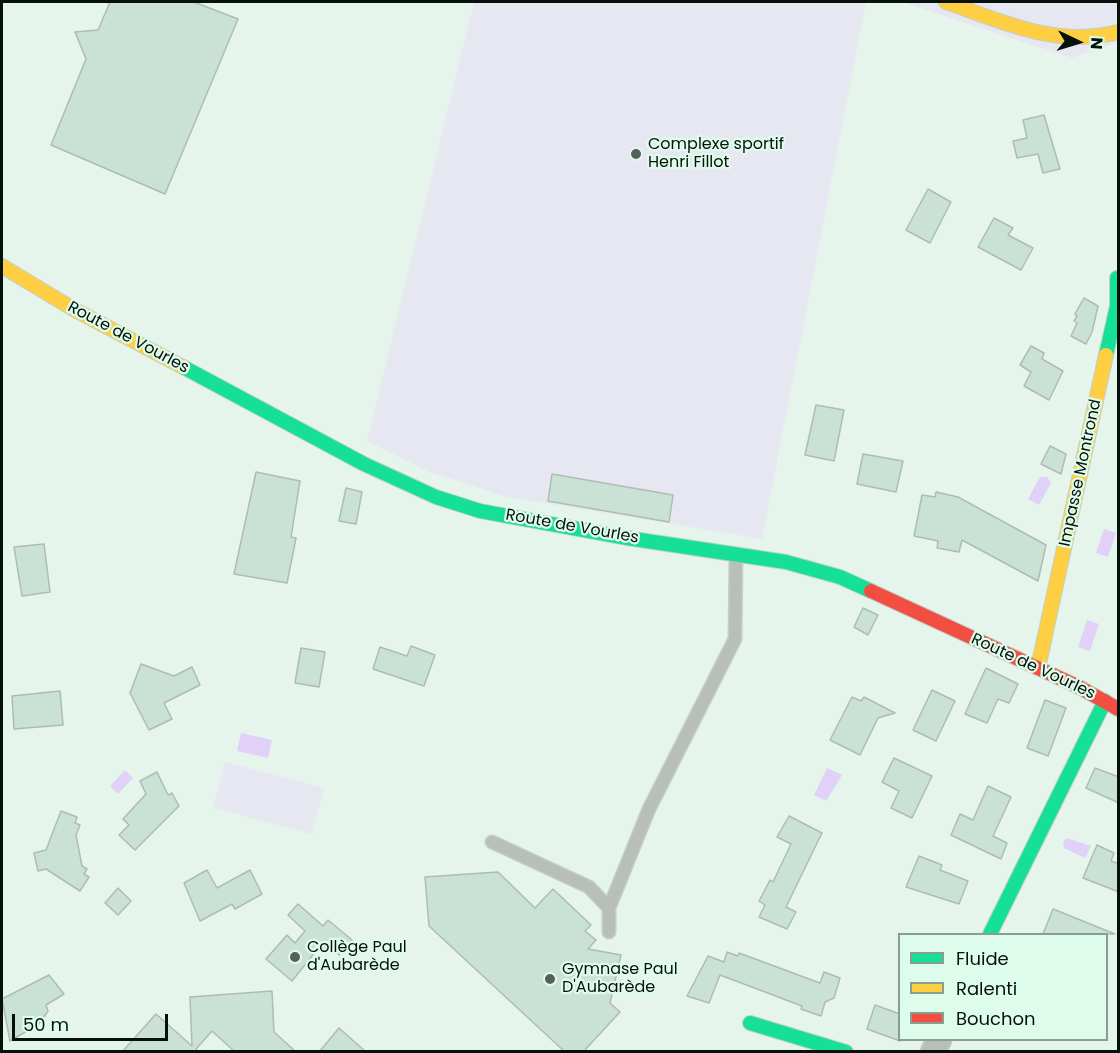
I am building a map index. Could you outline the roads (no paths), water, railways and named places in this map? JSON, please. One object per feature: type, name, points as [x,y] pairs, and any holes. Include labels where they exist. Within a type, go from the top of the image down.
[{"type":"street","points":[[946,2],[1055,38],[1085,39],[1119,32]]},
{"type":"street","name":"Route de Vourles","points":[[2,266],[44,292],[364,464],[436,497],[480,511],[786,562],[840,577],[1038,668],[1119,709]]},
{"type":"street","name":"Route de Vourles","points":[[2,278],[44,292]]},
{"type":"street","name":"Impasse Montrond","points":[[1038,668],[1118,306],[1117,278]]},
{"type":"street","points":[[990,933],[1105,701]]},
{"type":"street","points":[[750,1023],[846,1052]]},
{"type":"lane","points":[[609,932],[609,909],[649,809],[735,639],[736,553]]},
{"type":"lane","points":[[492,842],[590,887],[609,909]]},
{"type":"place","name":"Complexe sportif Henri Fillot","points":[[636,154]]},
{"type":"place","name":"Collège Paul d'Aubarède","points":[[295,957]]},
{"type":"place","name":"Gymnase Paul D'Aubarède","points":[[550,979]]}]
